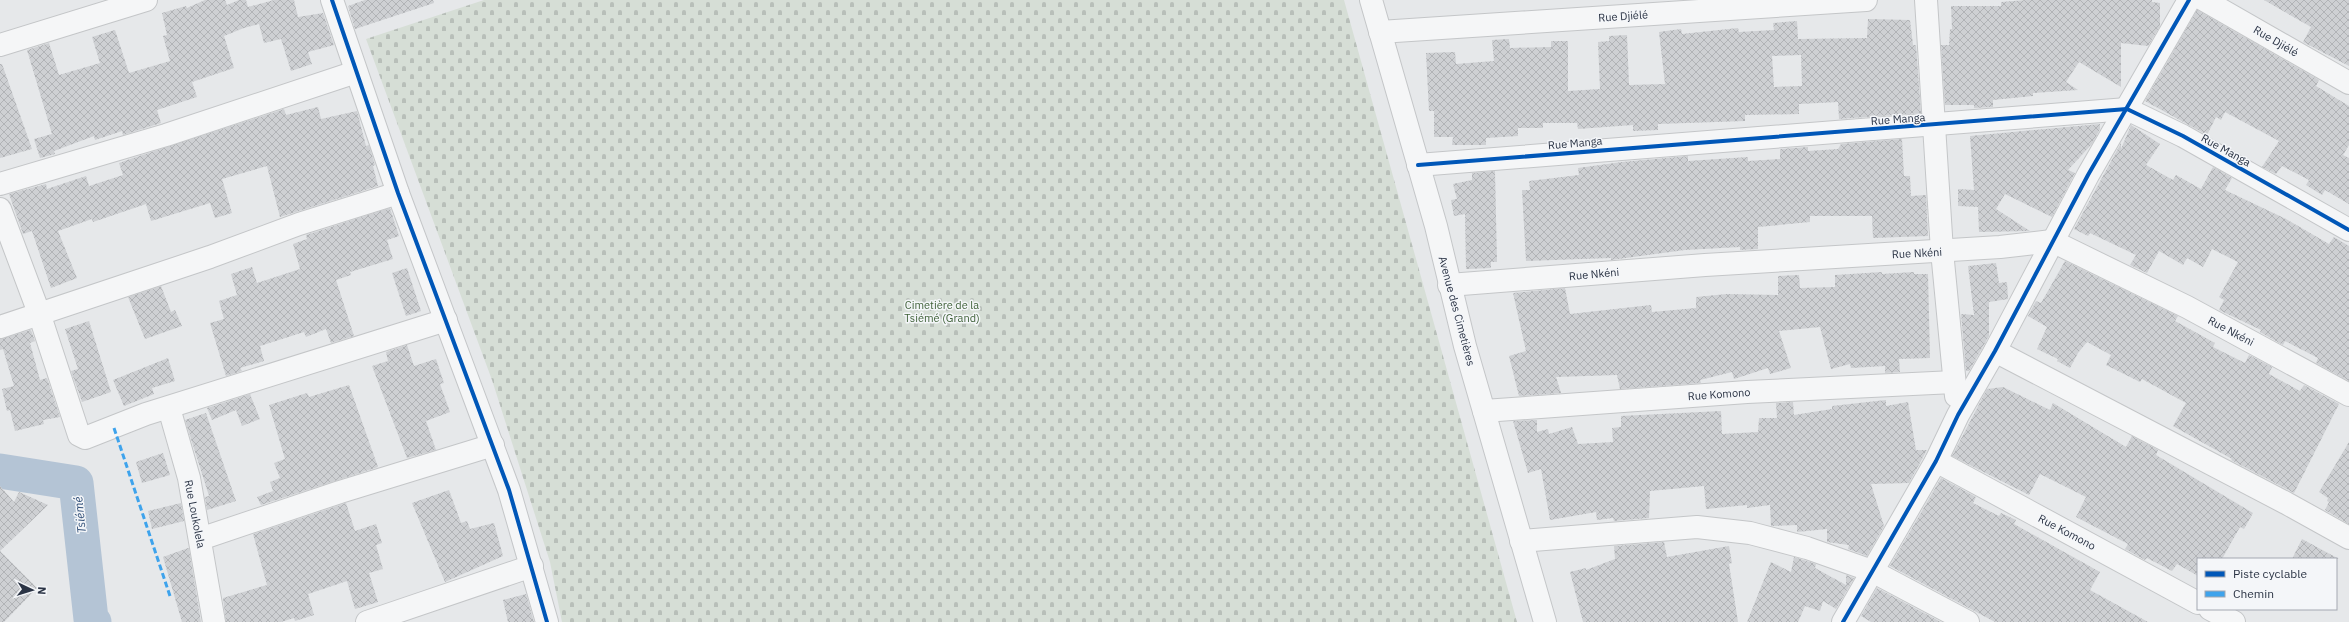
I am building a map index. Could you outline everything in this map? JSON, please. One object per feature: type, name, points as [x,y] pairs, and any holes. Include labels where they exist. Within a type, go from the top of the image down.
[{"type":"street","points":[[0,45],[146,0]]},
{"type":"street","points":[[332,0],[398,193],[509,490],[547,622]]},
{"type":"street","name":"Avenue des Cimetières","points":[[1370,0],[1436,226],[1449,286],[1545,622]]},
{"type":"street","name":"Rue Djiélé","points":[[1380,32],[1866,0]]},
{"type":"street","points":[[1926,0],[1942,251],[1958,415]]},
{"type":"street","points":[[1843,622],[1936,461],[1958,415],[1995,351],[2052,241],[2189,0]]},
{"type":"street","name":"Rue Djiélé","points":[[2204,0],[2349,83]]},
{"type":"street","points":[[0,184],[166,135],[356,72]]},
{"type":"street","name":"Rue Manga","points":[[1418,164],[2127,109],[2183,136],[2349,230]]},
{"type":"street","points":[[0,327],[210,257],[299,224],[398,193]]},
{"type":"street","points":[[0,209],[39,313],[79,435],[85,438],[91,438],[146,414],[446,320]]},
{"type":"street","name":"Rue Nkéni","points":[[1449,286],[1705,265],[1942,251],[2052,241],[2187,307],[2349,395]]},
{"type":"street","points":[[1995,351],[2279,499],[2349,538]]},
{"type":"street","name":"Rue Komono","points":[[1484,411],[1747,392],[1954,382]]},
{"type":"street","name":"Rue Loukolela","points":[[168,408],[189,478],[214,622]]},
{"type":"street","points":[[200,539],[340,492],[493,445]]},
{"type":"street","name":"Rue Komono","points":[[1936,461],[2197,601]]},
{"type":"street","points":[[1521,541],[1697,527],[1750,533],[1807,548],[1872,571],[1968,622]]},
{"type":"street","points":[[367,622],[532,566]]},
{"type":"street","points":[[2212,610],[2234,622]]},
{"type":"green space","name":"Cimetière de la Tsiémé (Grand)","points":[[484,0],[1344,0],[1517,622],[562,622],[550,562],[492,380],[366,39]]},
{"type":"building","points":[[205,0],[225,0],[227,5],[239,0],[246,0],[248,7],[274,0],[294,0],[298,17],[323,13],[334,45],[308,52],[312,64],[291,71],[281,39],[264,43],[259,24],[244,28],[224,36],[234,68],[192,82],[197,97],[157,110],[161,123],[123,135],[122,131],[95,140],[94,136],[54,151],[55,154],[40,158],[34,139],[52,134],[27,50],[49,43],[59,75],[100,63],[92,37],[115,30],[129,73],[170,61],[163,36],[167,35],[162,13],[186,6],[187,8]]},
{"type":"building","points":[[365,0],[433,0],[434,3],[355,29],[348,6]]},
{"type":"building","points":[[2026,0],[2152,0],[2152,2],[2160,3],[2160,26],[2148,46],[2121,43],[2121,87],[2079,62],[2066,82],[2078,90],[2033,93],[2033,96],[1993,100],[1993,107],[1974,108],[1974,105],[1945,105],[1941,45],[1949,45],[1950,29],[1952,29],[1951,6],[2001,6],[2001,2]]},
{"type":"building","points":[[2264,0],[2349,0],[2349,66],[2303,42],[2311,27]]},
{"type":"building","points":[[2197,10],[2319,80],[2316,86],[2349,106],[2349,145],[2343,155],[2349,158],[2349,204],[2325,190],[2322,195],[2306,185],[2309,180],[2282,166],[2276,174],[2262,167],[2279,141],[2225,112],[2221,120],[2216,117],[2207,135],[2145,101]]},
{"type":"building","points":[[1868,19],[1910,20],[1913,45],[1916,45],[1921,113],[1839,119],[1838,102],[1799,104],[1799,114],[1745,115],[1745,121],[1658,124],[1658,130],[1633,131],[1633,125],[1578,129],[1577,123],[1543,123],[1543,128],[1518,128],[1518,136],[1486,138],[1486,145],[1452,145],[1453,137],[1434,137],[1434,111],[1429,111],[1426,53],[1455,52],[1456,64],[1494,61],[1492,40],[1509,39],[1510,48],[1551,47],[1551,41],[1568,41],[1568,91],[1600,89],[1598,42],[1609,41],[1609,36],[1627,35],[1629,85],[1665,84],[1659,32],[1681,29],[1682,34],[1738,28],[1739,32],[1774,30],[1773,23],[1797,21],[1798,39],[1867,38]],"holes":[[[1801,55],[1802,86],[1774,87],[1772,56]]]},
{"type":"building","points":[[0,64],[2,64],[32,149],[0,158]]},
{"type":"building","points":[[318,107],[321,119],[357,111],[366,146],[369,145],[375,165],[373,166],[378,186],[280,217],[267,166],[222,179],[232,213],[215,218],[210,203],[151,221],[146,204],[93,222],[92,219],[58,231],[77,278],[51,288],[32,231],[23,234],[9,194],[46,184],[47,189],[86,176],[89,186],[123,175],[119,163],[130,159],[284,109],[286,115]]},
{"type":"building","points":[[2100,124],[2100,129],[2092,144],[2068,170],[2075,173],[2052,217],[2005,194],[1996,209],[2030,231],[1979,232],[1978,207],[1958,206],[1958,189],[1974,190],[1970,136]]},
{"type":"building","points":[[2131,125],[2160,144],[2146,165],[2173,180],[2176,175],[2201,189],[2213,167],[2232,178],[2225,190],[2286,219],[2329,244],[2334,237],[2349,246],[2349,381],[2316,363],[2318,358],[2285,341],[2283,345],[2260,332],[2261,330],[2219,310],[2224,300],[2219,297],[2238,262],[2212,249],[2203,267],[2187,258],[2183,265],[2159,251],[2147,273],[2130,265],[2136,255],[2090,233],[2088,236],[2074,229],[2121,143],[2121,149]]},
{"type":"building","points":[[1902,139],[1904,176],[1910,176],[1911,196],[1926,195],[1928,236],[1873,238],[1872,216],[1810,216],[1810,222],[1758,227],[1758,249],[1740,250],[1740,247],[1685,250],[1611,260],[1611,258],[1526,261],[1522,190],[1530,190],[1529,181],[1579,175],[1578,168],[1622,162],[1688,156],[1688,161],[1748,157],[1748,161],[1780,159],[1780,149],[1808,147],[1808,151],[1838,149],[1841,144]]},
{"type":"building","points":[[1495,171],[1497,262],[1491,262],[1491,268],[1466,269],[1465,214],[1454,216],[1451,200],[1457,199],[1453,184],[1472,180],[1472,173]]},
{"type":"building","points":[[390,208],[399,236],[387,240],[393,259],[350,272],[351,275],[336,280],[354,336],[331,343],[326,329],[306,337],[304,332],[260,346],[264,361],[240,368],[242,371],[226,376],[210,323],[224,319],[219,301],[237,295],[231,274],[252,267],[257,283],[300,269],[293,244],[307,239],[306,235]]},
{"type":"building","points":[[2065,261],[2178,316],[2175,321],[2215,343],[2213,347],[2245,363],[2249,355],[2272,367],[2269,374],[2300,391],[2304,385],[2339,404],[2294,493],[2231,460],[2232,459],[2173,426],[2186,403],[2142,379],[2140,382],[2106,365],[2111,355],[2087,342],[2078,353],[2070,368],[2057,361],[2058,359],[2037,349],[2047,327],[2028,316],[2036,301],[2041,303]]},
{"type":"building","points":[[1996,263],[1999,283],[2007,282],[2008,299],[1989,302],[1989,336],[1969,371],[1966,371],[1961,314],[1974,315],[1968,266]]},
{"type":"building","points":[[407,268],[421,311],[406,316],[392,273]]},
{"type":"building","points":[[1882,272],[1882,274],[1914,272],[1914,274],[1928,274],[1930,358],[1899,359],[1900,372],[1885,373],[1885,366],[1851,368],[1850,364],[1831,369],[1820,327],[1779,331],[1791,368],[1770,374],[1768,368],[1734,379],[1732,372],[1700,380],[1701,383],[1620,389],[1617,375],[1556,377],[1561,393],[1519,396],[1509,356],[1526,351],[1513,293],[1565,288],[1570,314],[1651,305],[1652,312],[1696,308],[1696,297],[1727,294],[1778,295],[1778,276],[1799,275],[1800,288],[1835,287],[1835,275]]},
{"type":"building","points":[[161,286],[171,312],[175,310],[182,326],[145,339],[128,297]]},
{"type":"building","points":[[89,321],[111,392],[82,402],[71,371],[78,369],[65,329]]},
{"type":"building","points":[[31,330],[35,341],[30,343],[40,380],[47,378],[60,417],[43,420],[44,424],[15,431],[10,410],[7,411],[2,389],[14,386],[3,349],[0,350],[0,339]]},
{"type":"building","points":[[407,345],[414,366],[436,359],[444,383],[440,384],[450,412],[426,421],[436,450],[407,458],[372,366],[388,361],[386,352]]},
{"type":"building","points":[[168,358],[175,381],[152,388],[154,394],[124,406],[113,380]]},
{"type":"building","points":[[349,385],[378,467],[261,505],[257,497],[273,491],[270,482],[280,478],[274,463],[285,459],[269,405],[307,393],[309,397]]},
{"type":"building","points":[[2003,387],[2050,410],[2053,403],[2126,447],[2132,436],[2158,450],[2156,455],[2253,513],[2244,529],[2240,527],[2223,558],[2197,558],[2197,575],[2177,564],[2172,571],[2147,558],[2145,560],[2125,549],[2128,544],[2076,517],[2086,497],[2040,474],[2029,495],[1952,456],[1987,389]]},
{"type":"building","points":[[250,394],[260,419],[242,426],[236,410],[212,420],[207,408]]},
{"type":"building","points":[[1886,400],[1886,406],[1908,402],[1916,450],[1927,450],[1909,483],[1871,484],[1884,526],[1867,556],[1848,549],[1849,545],[1827,542],[1827,529],[1797,532],[1797,525],[1771,526],[1770,505],[1747,508],[1747,505],[1706,509],[1704,486],[1650,491],[1649,518],[1614,521],[1613,518],[1597,520],[1596,512],[1550,520],[1541,469],[1528,473],[1513,421],[1537,420],[1537,432],[1548,429],[1549,434],[1572,427],[1578,444],[1613,442],[1612,428],[1621,427],[1621,416],[1721,411],[1722,434],[1758,432],[1759,418],[1777,418],[1776,403],[1793,402],[1794,415],[1832,409],[1832,406]]},
{"type":"building","points":[[206,413],[236,501],[207,510],[205,497],[209,496],[185,420]]},
{"type":"building","points":[[2349,442],[2349,524],[2325,510],[2329,502],[2327,501],[2328,498],[2319,492]]},
{"type":"building","points":[[163,453],[170,475],[142,483],[136,462]]},
{"type":"building","points":[[1941,478],[1976,497],[1973,503],[1999,516],[2001,513],[2016,520],[2014,524],[2100,572],[2090,590],[2148,622],[1995,622],[1890,566]]},
{"type":"building","points":[[0,486],[14,502],[19,492],[48,505],[0,551]]},
{"type":"building","points":[[449,490],[461,523],[467,521],[470,529],[494,523],[503,556],[445,582],[412,503]]},
{"type":"building","points":[[181,503],[184,521],[152,529],[148,511]]},
{"type":"building","points":[[346,503],[355,531],[376,524],[382,543],[376,545],[383,569],[369,573],[378,602],[355,609],[347,581],[308,594],[314,615],[295,621],[294,618],[281,622],[226,622],[223,598],[267,585],[253,534]]},
{"type":"building","points":[[2302,539],[2339,559],[2337,558],[2292,558]]},
{"type":"building","points":[[1664,542],[1667,557],[1729,546],[1732,563],[1729,564],[1738,622],[1583,622],[1570,572],[1586,568],[1586,570],[1615,559],[1614,546]]},
{"type":"building","points":[[188,548],[201,622],[182,622],[163,557]]},
{"type":"building","points":[[0,551],[37,588],[4,622],[0,622]]},
{"type":"building","points":[[1794,557],[1816,564],[1815,568],[1846,585],[1846,575],[1854,578],[1836,609],[1823,601],[1820,611],[1805,606],[1798,622],[1747,622],[1771,562],[1791,572]]},
{"type":"building","points":[[1877,588],[1941,622],[1871,622],[1861,616]]},
{"type":"building","points":[[526,594],[534,622],[508,622],[503,600]]},
{"type":"waterway","name":"Tsiémé","points":[[0,471],[76,483],[91,619],[94,622]]},
{"type":"marked path","points":[[114,428],[170,596]]},
{"type":"cycle path","points":[[332,0],[398,193],[509,490],[547,622]]},
{"type":"cycle path","points":[[1843,622],[1936,461],[1958,415],[1995,351],[2088,175],[2189,0]]},
{"type":"cycle path","points":[[1418,165],[2127,109],[2183,136],[2349,230]]}]
